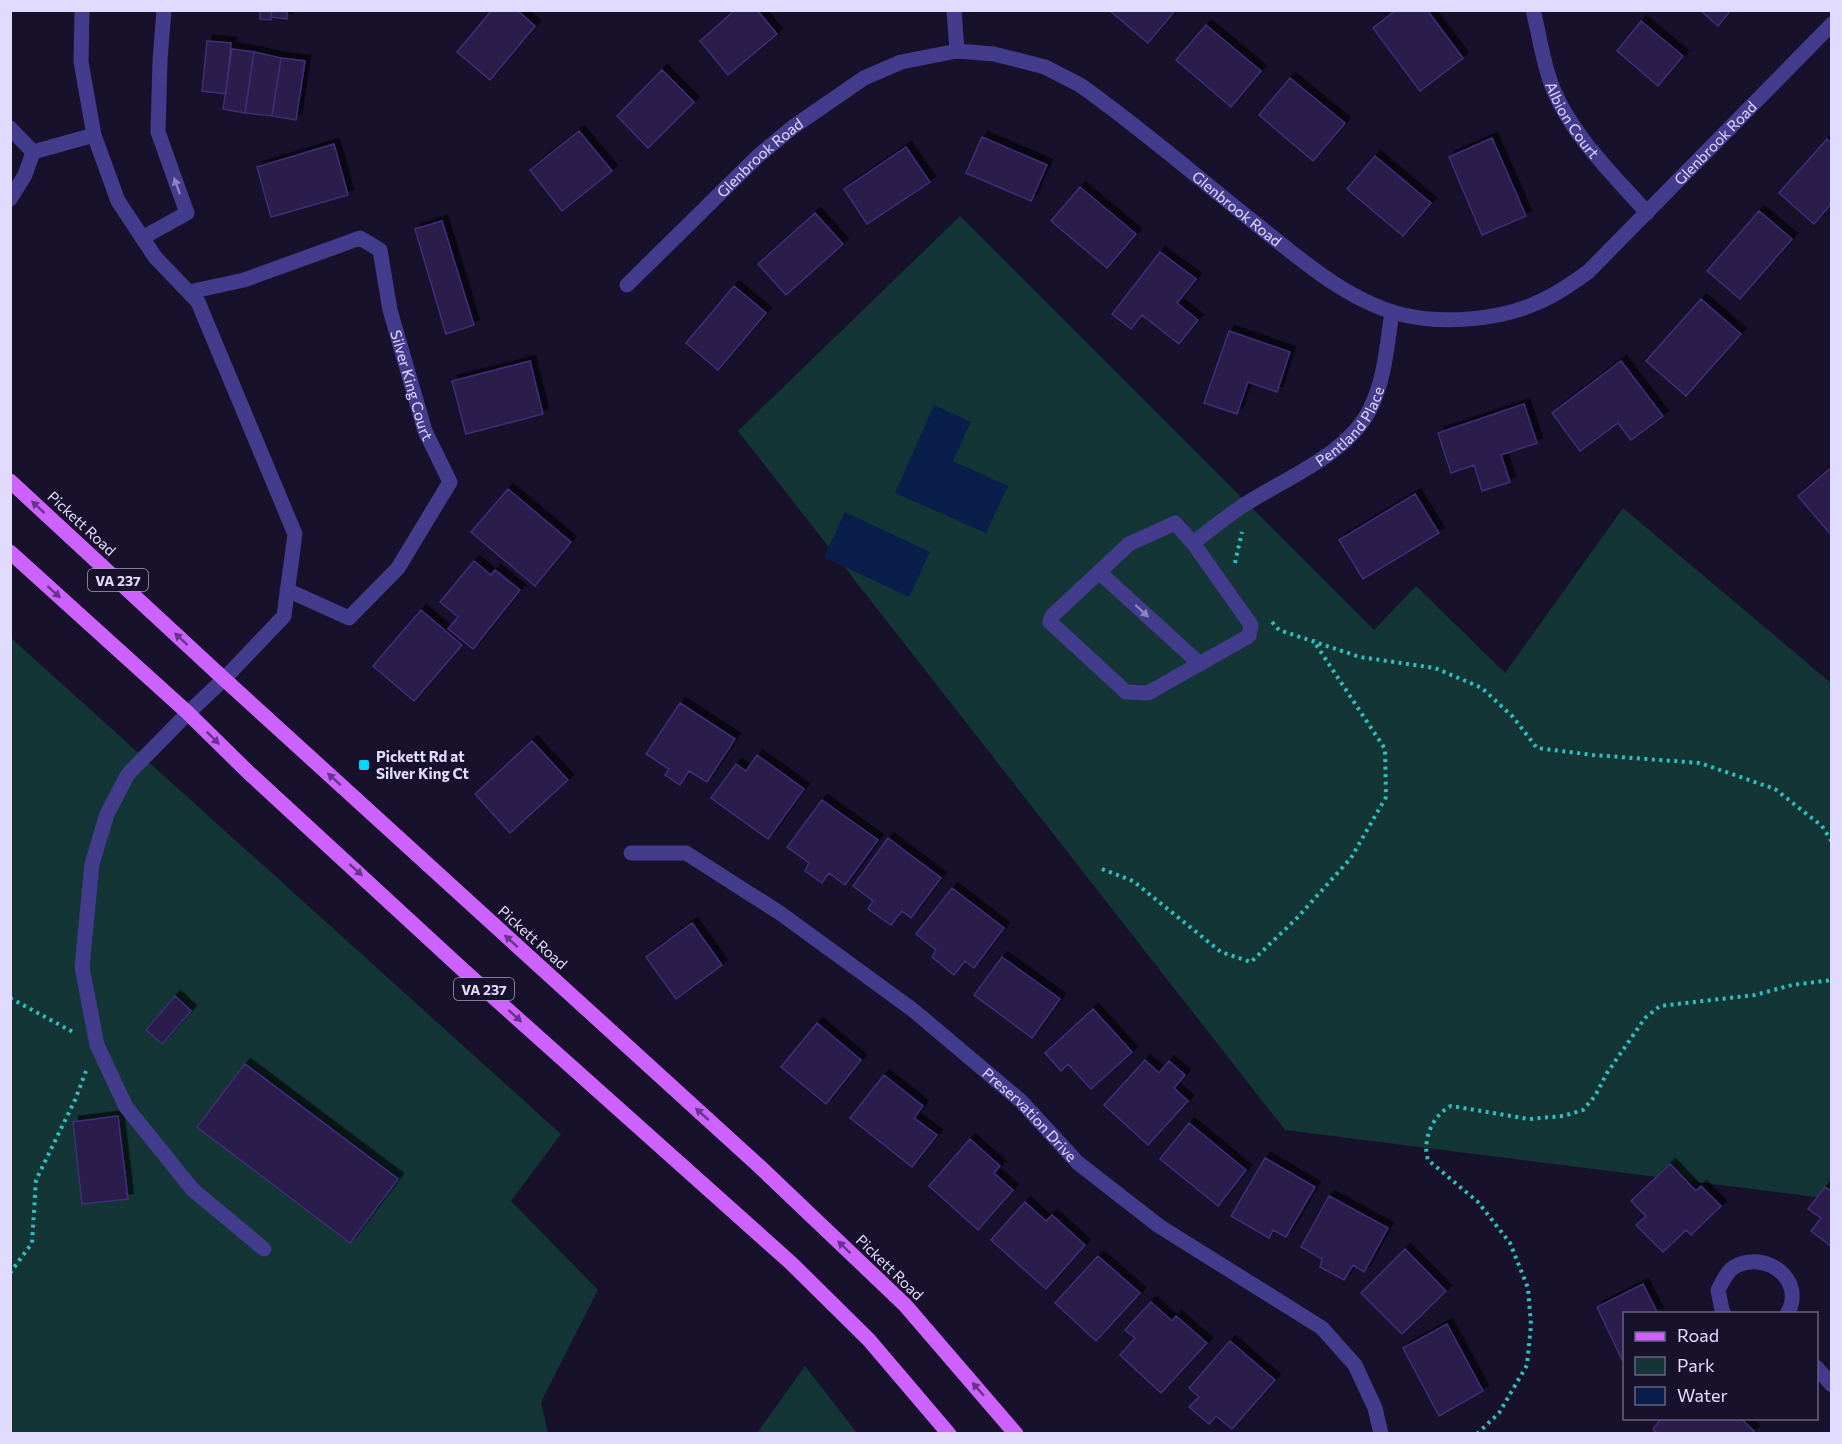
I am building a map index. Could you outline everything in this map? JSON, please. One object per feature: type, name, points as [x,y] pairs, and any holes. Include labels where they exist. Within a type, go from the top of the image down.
[{"type":"main road","name":"Pickett Road","points":[[10,482],[768,1174],[905,1305],[1016,1434]]},
{"type":"main road","name":"VA 237","points":[[10,552],[188,713],[248,772],[453,961],[790,1263],[869,1340],[949,1434]]},
{"type":"street","points":[[82,10],[81,62],[94,135],[118,201],[155,257],[198,302],[295,534],[284,616],[128,774],[107,814],[92,864],[82,967],[97,1045],[126,1107],[193,1190],[264,1249]]},
{"type":"street","points":[[142,238],[187,213],[158,132],[164,10]]},
{"type":"street","points":[[954,10],[957,51]]},
{"type":"street","name":"Albion Court","points":[[1533,10],[1547,71],[1563,110],[1584,141],[1647,213]]},
{"type":"street","name":"Glenbrook Road","points":[[627,285],[758,156],[841,92],[864,78],[901,62],[957,51],[994,54],[1045,67],[1080,85],[1316,270],[1357,297],[1406,316],[1455,319],[1488,317],[1532,306],[1561,291],[1588,272],[1832,24]]},
{"type":"street","points":[[10,128],[33,152]]},
{"type":"street","points":[[33,152],[94,135]]},
{"type":"street","points":[[10,199],[26,175],[33,152]]},
{"type":"street","name":"Silver King Court","points":[[189,292],[244,280],[360,238],[380,250],[390,310],[425,430],[450,482],[398,568],[349,618],[287,590]]},
{"type":"street","name":"Pentland Place","points":[[1193,543],[1250,501],[1304,470],[1344,441],[1363,421],[1380,384],[1392,312]]},
{"type":"street","points":[[1175,523],[1193,543],[1251,626],[1249,636],[1148,693],[1126,692],[1050,622],[1052,616],[1129,544],[1175,523]]},
{"type":"street","points":[[1099,572],[1200,664]]},
{"type":"street","name":"Preservation Drive","points":[[631,854],[686,853],[780,913],[913,1010],[1021,1101],[1077,1163],[1159,1227],[1322,1328],[1355,1365],[1375,1408],[1381,1434]]},
{"type":"street","points":[[1723,1312],[1718,1290],[1732,1268],[1753,1260],[1775,1267],[1790,1283],[1792,1305],[1788,1312]]},
{"type":"street","points":[[1818,1369],[1832,1385]]},
{"type":"path","points":[[1238,572],[1234,561],[1250,501]]},
{"type":"path","points":[[1266,615],[1279,630],[1360,657],[1435,668],[1482,688],[1513,717],[1537,748],[1593,755],[1700,763],[1775,789],[1822,826],[1832,842]]},
{"type":"path","points":[[1102,869],[1133,881],[1221,952],[1251,962],[1297,918],[1351,858],[1386,797],[1385,749],[1312,640]]},
{"type":"path","points":[[1477,1434],[1499,1413],[1527,1365],[1531,1324],[1528,1288],[1510,1243],[1478,1202],[1428,1160],[1425,1150],[1429,1134],[1438,1116],[1444,1109],[1451,1106],[1529,1119],[1563,1116],[1583,1110],[1595,1096],[1607,1073],[1645,1018],[1660,1006],[1755,995],[1832,980]]},
{"type":"path","points":[[10,998],[97,1045],[75,1101],[36,1180],[32,1243],[10,1273]]},
{"type":"green space","points":[[960,216],[1374,630],[1416,586],[1505,673],[1623,508],[1831,683],[1831,1199],[1285,1130],[738,431]]},
{"type":"green space","points":[[10,637],[561,1134],[511,1201],[598,1290],[541,1402],[548,1433],[11,1433]]},
{"type":"green space","points":[[805,1366],[857,1433],[757,1433]]},
{"type":"water","points":[[934,405],[971,422],[953,461],[1008,486],[986,533],[895,493]]},
{"type":"water","points":[[845,512],[930,552],[909,597],[824,557]]},
{"type":"building","points":[[260,10],[272,10],[271,20],[260,19]]},
{"type":"building","points":[[272,10],[287,10],[287,19],[271,17]]},
{"type":"building","points":[[492,10],[517,10],[535,26],[490,80],[457,52]]},
{"type":"building","points":[[735,10],[757,10],[777,34],[728,75],[700,41]]},
{"type":"building","points":[[1109,10],[1171,10],[1174,12],[1148,43]]},
{"type":"building","points":[[1396,10],[1427,10],[1463,58],[1420,91],[1373,28]]},
{"type":"building","points":[[1700,10],[1731,10],[1718,26]]},
{"type":"building","points":[[1641,21],[1683,56],[1658,86],[1617,51]]},
{"type":"building","points":[[1206,25],[1261,71],[1231,107],[1176,60]]},
{"type":"building","points":[[207,41],[231,43],[226,94],[202,91]]},
{"type":"building","points":[[232,49],[254,52],[245,113],[223,109]]},
{"type":"building","points":[[254,52],[281,58],[272,116],[245,113]]},
{"type":"building","points":[[281,58],[305,61],[296,120],[272,116]]},
{"type":"building","points":[[662,70],[694,102],[648,148],[617,116]]},
{"type":"building","points":[[1290,78],[1345,123],[1313,161],[1259,115]]},
{"type":"building","points":[[579,131],[612,171],[562,211],[530,170]]},
{"type":"building","points":[[982,137],[1047,165],[1031,201],[966,173]]},
{"type":"building","points":[[1492,138],[1526,216],[1482,235],[1449,157]]},
{"type":"building","points":[[1827,139],[1832,143],[1832,207],[1830,205],[1814,224],[1779,193]]},
{"type":"building","points":[[334,144],[348,195],[271,217],[257,167]]},
{"type":"building","points":[[906,147],[930,182],[867,224],[844,189]]},
{"type":"building","points":[[1375,156],[1431,203],[1403,236],[1347,189]]},
{"type":"building","points":[[1080,187],[1136,234],[1107,268],[1051,221]]},
{"type":"building","points":[[1759,211],[1792,239],[1740,299],[1707,271]]},
{"type":"building","points":[[815,213],[843,244],[786,295],[758,264]]},
{"type":"building","points":[[442,221],[474,325],[446,334],[415,229]]},
{"type":"building","points":[[1160,252],[1196,279],[1177,303],[1198,320],[1179,344],[1142,315],[1131,329],[1112,314]]},
{"type":"building","points":[[734,286],[766,313],[718,370],[686,343]]},
{"type":"building","points":[[1701,299],[1741,334],[1686,396],[1646,361]]},
{"type":"building","points":[[1229,331],[1290,352],[1277,392],[1248,382],[1237,414],[1204,403]]},
{"type":"building","points":[[530,361],[543,414],[466,434],[452,381]]},
{"type":"building","points":[[1621,361],[1663,416],[1631,440],[1618,423],[1580,451],[1552,413]]},
{"type":"building","points":[[1524,404],[1537,443],[1501,455],[1510,482],[1482,491],[1474,465],[1451,473],[1438,433]]},
{"type":"building","points":[[1832,467],[1832,536],[1798,496]]},
{"type":"building","points":[[508,489],[571,542],[535,586],[471,532]]},
{"type":"building","points":[[1415,494],[1439,533],[1363,579],[1339,540]]},
{"type":"building","points":[[474,561],[491,575],[495,570],[520,590],[473,649],[448,629],[458,617],[440,602]]},
{"type":"building","points":[[421,610],[462,645],[414,701],[373,666]]},
{"type":"building","points":[[680,703],[735,739],[707,782],[689,771],[680,785],[665,775],[669,769],[646,754]]},
{"type":"building","points":[[532,741],[568,780],[510,833],[475,794]]},
{"type":"building","points":[[757,755],[804,789],[768,839],[711,798],[736,764],[746,771]]},
{"type":"building","points":[[822,800],[878,840],[845,885],[829,873],[822,883],[805,871],[809,863],[787,847]]},
{"type":"building","points":[[888,838],[941,878],[911,918],[902,911],[891,925],[868,909],[873,901],[853,886]]},
{"type":"building","points":[[952,888],[1004,928],[974,968],[965,961],[954,975],[932,957],[936,950],[916,934]]},
{"type":"building","points":[[692,923],[722,965],[676,999],[646,957]]},
{"type":"building","points":[[1002,957],[1060,999],[1032,1038],[974,995]]},
{"type":"building","points":[[175,996],[191,1011],[162,1044],[146,1030]]},
{"type":"building","points":[[1093,1009],[1132,1052],[1091,1089],[1068,1064],[1061,1071],[1045,1053]]},
{"type":"building","points":[[817,1023],[861,1060],[826,1104],[781,1067]]},
{"type":"building","points":[[1145,1060],[1159,1073],[1169,1061],[1185,1075],[1174,1088],[1188,1101],[1148,1145],[1104,1105]]},
{"type":"building","points":[[245,1064],[398,1179],[350,1243],[197,1127]]},
{"type":"building","points":[[884,1075],[923,1106],[914,1118],[937,1135],[912,1167],[850,1118]]},
{"type":"building","points":[[118,1116],[128,1199],[82,1204],[73,1122]]},
{"type":"building","points":[[1189,1123],[1246,1170],[1218,1206],[1160,1159]]},
{"type":"building","points":[[970,1139],[1000,1166],[994,1173],[1013,1190],[978,1230],[929,1186]]},
{"type":"building","points":[[1265,1158],[1315,1187],[1286,1237],[1273,1230],[1269,1238],[1231,1216]]},
{"type":"building","points":[[1670,1164],[1696,1191],[1701,1186],[1721,1206],[1691,1235],[1686,1230],[1663,1252],[1636,1225],[1646,1216],[1631,1201]]},
{"type":"building","points":[[1825,1187],[1832,1192],[1832,1247],[1811,1231],[1821,1218],[1808,1209]]},
{"type":"building","points":[[1329,1196],[1388,1228],[1364,1272],[1353,1265],[1344,1280],[1320,1267],[1322,1259],[1301,1247]]},
{"type":"building","points":[[1025,1202],[1046,1221],[1052,1215],[1085,1245],[1046,1289],[991,1240]]},
{"type":"building","points":[[1405,1249],[1446,1291],[1402,1334],[1361,1293]]},
{"type":"building","points":[[1098,1256],[1140,1293],[1096,1341],[1055,1303]]},
{"type":"building","points":[[1643,1284],[1657,1312],[1623,1312],[1623,1362],[1597,1307]]},
{"type":"building","points":[[1151,1302],[1172,1321],[1176,1316],[1207,1343],[1161,1393],[1120,1355],[1135,1338],[1125,1330]]},
{"type":"building","points":[[1447,1324],[1483,1391],[1439,1416],[1403,1348]]},
{"type":"building","points":[[1230,1341],[1275,1380],[1232,1429],[1216,1416],[1209,1424],[1189,1407],[1199,1397],[1189,1388]]},
{"type":"building","points":[[1660,1420],[1742,1420],[1754,1431],[1751,1434],[1657,1434],[1653,1429]]},
{"type":"place","name":"Pickett Rd at Silver King Ct","points":[[364,765]]}]
